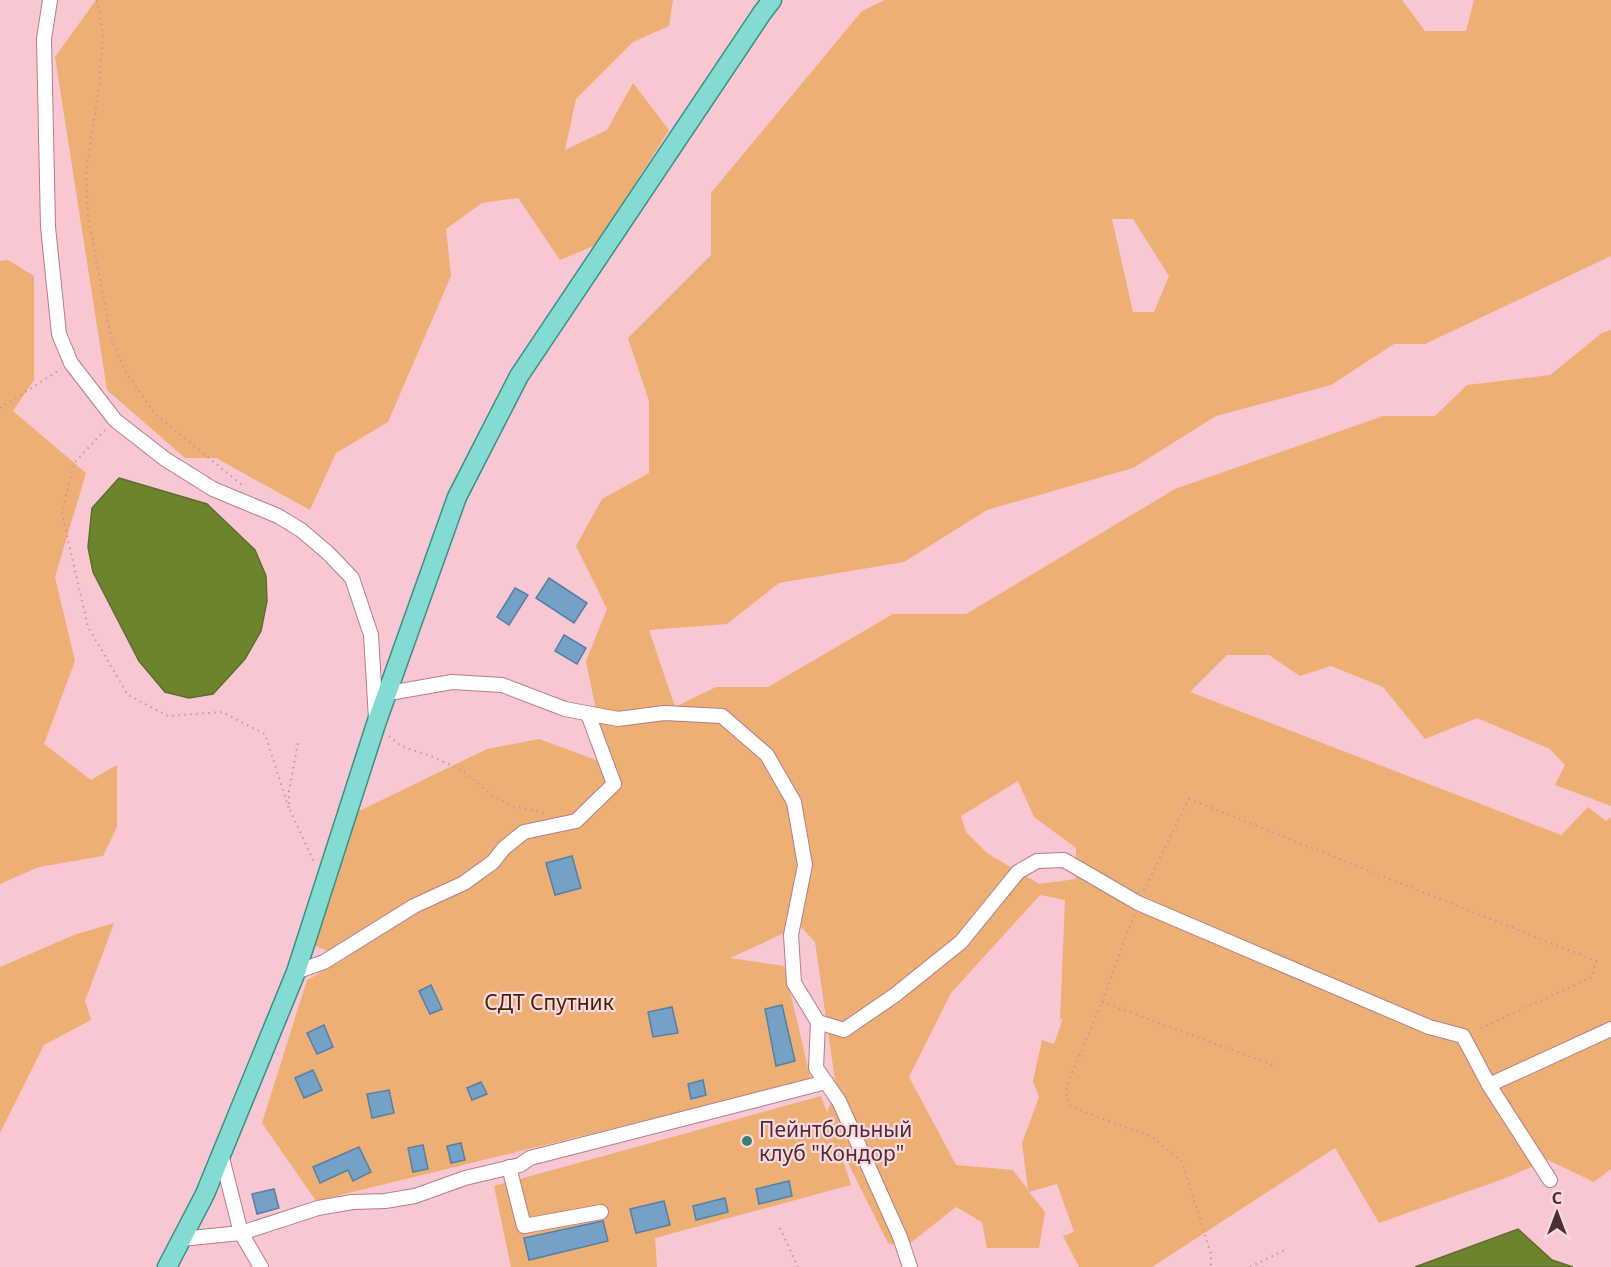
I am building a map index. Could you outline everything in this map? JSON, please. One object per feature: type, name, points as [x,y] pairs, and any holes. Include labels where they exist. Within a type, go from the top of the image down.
[{"type":"main road","points":[[167,1267],[205,1194],[296,972],[376,724],[389,693],[457,497],[519,376],[772,0]]},
{"type":"street","points":[[50,0],[44,39],[48,227],[59,334],[70,363],[115,420],[165,459],[213,489],[278,516],[301,530],[352,578],[371,635],[376,724]]},
{"type":"street","points":[[389,693],[452,682],[502,685],[565,709],[618,719],[664,713],[722,716],[767,755],[794,802],[805,865],[791,934],[794,983],[818,1022],[816,1068],[839,1101],[900,1237],[910,1267]]},
{"type":"street","points":[[296,972],[324,962],[414,906],[464,883],[493,862],[504,848],[524,832],[576,821],[614,784],[588,714]]},
{"type":"street","points":[[818,1022],[844,1030],[895,995],[961,942],[1018,872],[1037,861],[1064,860],[1138,903],[1429,1027],[1463,1036],[1489,1085],[1550,1180]]},
{"type":"street","points":[[1489,1085],[1611,1029]]},
{"type":"street","points":[[182,1239],[241,1233],[318,1208],[415,1196],[465,1178],[520,1165],[530,1158],[826,1082]]},
{"type":"street","points":[[221,1154],[241,1233],[261,1267]]},
{"type":"street","points":[[509,1167],[524,1226],[601,1212]]},
{"type":"path","points":[[97,0],[103,33],[99,88],[86,172],[88,218],[111,337],[125,371],[155,414],[245,488]]},
{"type":"path","points":[[0,408],[70,363]]},
{"type":"path","points":[[115,420],[74,464],[62,514],[88,627],[128,695],[168,716],[222,712],[265,734],[289,809],[324,886]]},
{"type":"path","points":[[376,724],[401,746],[463,771],[492,795],[512,806],[547,814]]},
{"type":"path","points":[[289,809],[289,792],[298,742]]},
{"type":"path","points":[[1210,1267],[1211,1254],[1182,1162],[1153,1137],[1071,1107],[1066,1098],[1067,1085],[1102,1002],[1138,903],[1189,799],[1596,961],[1592,977],[1463,1036]]},
{"type":"path","points":[[1102,1002],[1272,1065]]},
{"type":"path","points":[[780,1228],[798,1267]]},
{"type":"path","points":[[1250,1267],[1287,1249]]},
{"type":"green space","points":[[96,0],[673,0],[669,26],[633,42],[576,99],[565,150],[607,130],[633,83],[669,130],[596,245],[560,260],[518,198],[482,203],[446,229],[451,276],[388,422],[336,453],[310,510],[216,458],[185,458],[107,390],[55,57]]},
{"type":"green space","name":"СДТ Спутник","points":[[885,0],[1402,0],[1425,31],[1466,31],[1474,0],[1611,0],[1611,256],[1425,344],[1394,344],[1331,385],[1216,416],[1133,468],[987,510],[904,562],[779,583],[727,624],[649,630],[675,707],[716,687],[768,687],[893,614],[966,614],[1175,489],[1383,416],[1435,416],[1467,385],[1550,375],[1602,333],[1611,330],[1611,806],[1555,785],[1565,765],[1550,749],[1477,718],[1425,739],[1383,687],[1331,666],[1300,676],[1269,655],[1227,655],[1190,692],[1561,835],[1588,807],[1606,821],[1611,817],[1611,1169],[1594,1182],[1548,1160],[1503,1179],[1379,1223],[1335,1148],[1152,1267],[1079,1267],[1063,1236],[1074,1232],[1057,1184],[1029,1192],[1045,1212],[1039,1248],[987,1248],[982,1222],[956,1207],[904,1248],[888,1243],[837,1141],[851,1185],[655,1238],[657,1267],[511,1267],[494,1186],[821,1096],[827,1113],[836,1087],[815,942],[800,926],[730,958],[784,966],[811,1080],[316,1201],[262,1123],[307,980],[345,959],[312,944],[357,812],[487,749],[539,739],[607,764],[586,661],[607,609],[576,546],[602,499],[649,473],[649,401],[628,338],[711,255],[711,193],[862,11]],"holes":[[[1112,219],[1133,219],[1169,276],[1154,312],[1133,312]],[[1018,781],[1034,817],[1076,848],[1076,879],[1039,884],[987,853],[966,832],[961,816]],[[1040,895],[1065,900],[1060,1020],[1063,1018],[1054,1044],[1042,1040],[1033,1081],[1039,1097],[1022,1143],[1028,1190],[1013,1170],[956,1165],[909,1077],[951,993]]]},
{"type":"green space","points":[[8,260],[34,276],[34,380],[13,411],[86,473],[55,577],[75,661],[44,744],[91,780],[117,765],[117,827],[103,856],[39,867],[0,884],[0,261]]},
{"type":"green space","points":[[114,923],[85,1001],[91,1020],[44,1045],[0,1133],[0,967],[74,935]]},
{"type":"shaded area","points":[[119,478],[207,504],[255,550],[266,576],[267,601],[261,631],[245,659],[213,694],[189,698],[165,692],[139,661],[93,572],[88,547],[92,508]]},
{"type":"shaded area","points":[[1518,1229],[1552,1260],[1573,1267],[1415,1267]]},
{"type":"building","points":[[549,578],[587,603],[574,623],[536,598]]},
{"type":"building","points":[[515,588],[528,595],[509,625],[497,617]]},
{"type":"building","points":[[564,635],[586,648],[577,664],[555,651]]},
{"type":"building","points":[[572,856],[581,888],[555,895],[546,863]]},
{"type":"building","points":[[431,985],[442,1009],[430,1014],[419,991]]},
{"type":"building","points":[[782,1005],[795,1061],[776,1066],[765,1009]]},
{"type":"building","points":[[672,1007],[678,1033],[653,1037],[648,1012]]},
{"type":"building","points":[[324,1025],[333,1047],[317,1054],[307,1033]]},
{"type":"building","points":[[313,1070],[322,1090],[304,1098],[295,1078]]},
{"type":"building","points":[[703,1080],[706,1095],[691,1099],[688,1084]]},
{"type":"building","points":[[481,1082],[487,1094],[472,1100],[467,1088]]},
{"type":"building","points":[[389,1090],[394,1113],[372,1118],[367,1094]]},
{"type":"building","points":[[461,1143],[465,1160],[451,1163],[447,1146]]},
{"type":"building","points":[[423,1145],[428,1169],[413,1172],[408,1148]]},
{"type":"building","points":[[359,1147],[371,1172],[353,1181],[348,1170],[320,1183],[313,1167]]},
{"type":"building","points":[[789,1181],[792,1196],[759,1204],[756,1189]]},
{"type":"building","points":[[274,1189],[279,1208],[257,1214],[252,1194]]},
{"type":"building","points":[[725,1198],[728,1212],[696,1220],[693,1206]]},
{"type":"building","points":[[664,1201],[670,1225],[636,1233],[630,1209]]},
{"type":"building","points":[[603,1221],[608,1241],[529,1260],[524,1238]]},
{"type":"place","name":"Пейнтбольный клуб \"Кондор\"","points":[[747,1141]]}]
